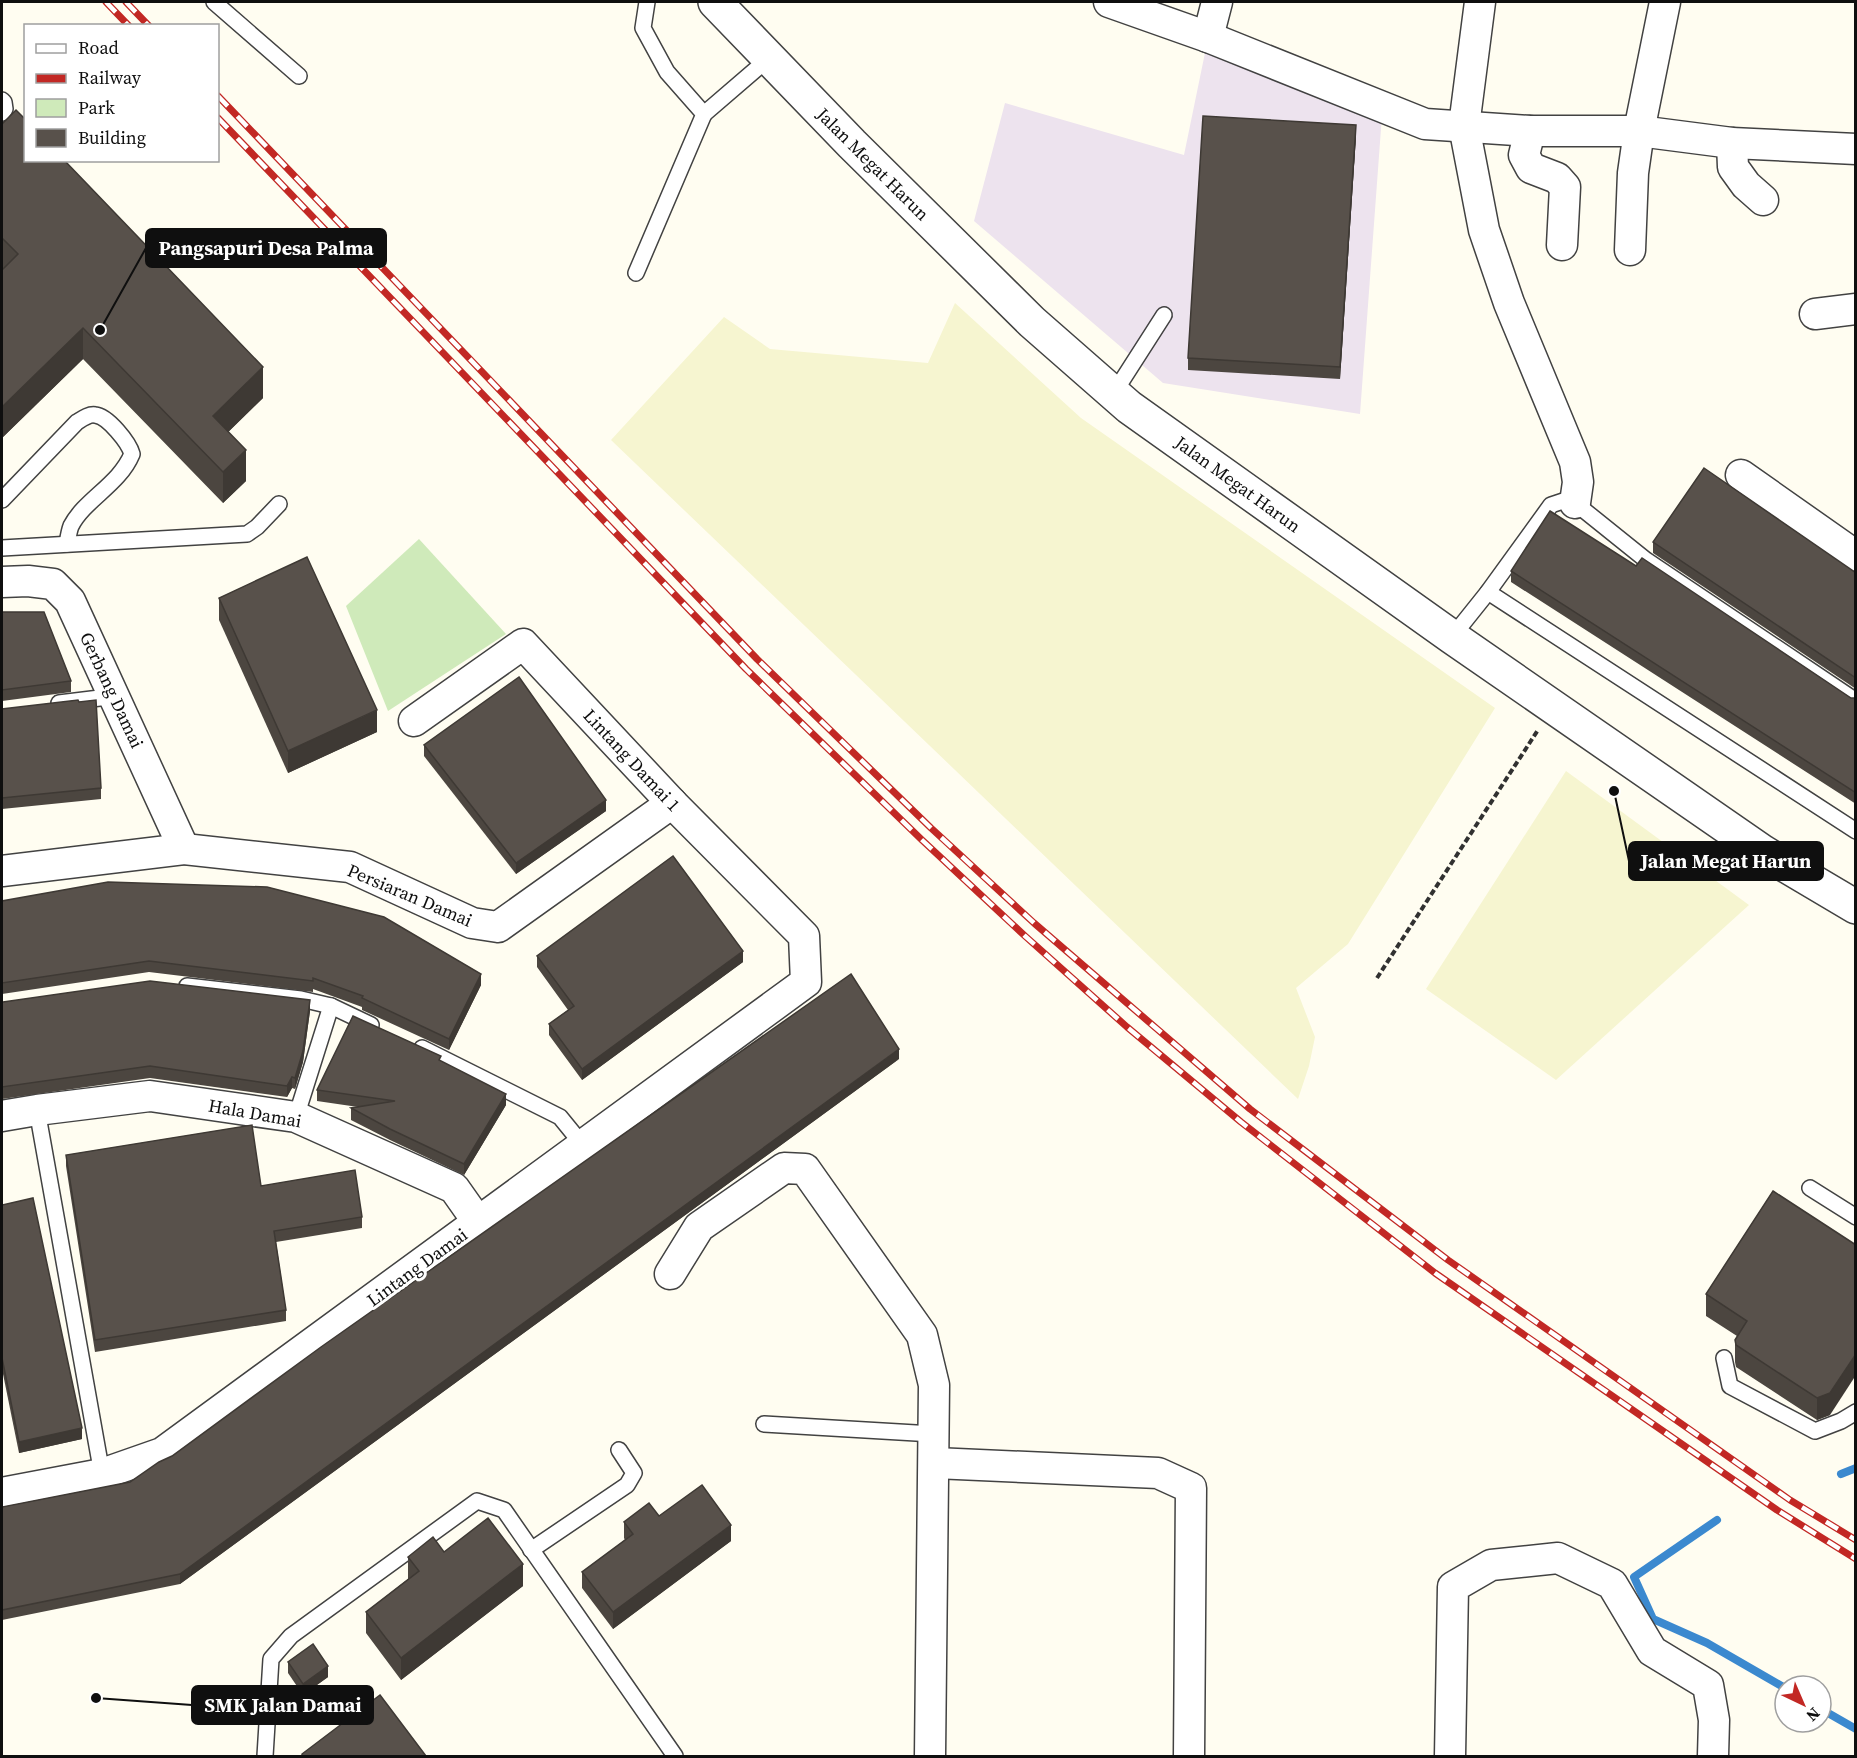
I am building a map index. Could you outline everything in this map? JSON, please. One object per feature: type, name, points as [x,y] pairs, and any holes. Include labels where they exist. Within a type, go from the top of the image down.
[{"type":"street","name":"Jalan Megat Harun","points":[[715,2],[852,144],[1032,322],[1129,407],[1452,638],[1763,852],[1856,907]]},
{"type":"street","points":[[1109,2],[1208,37],[1425,124],[1530,130],[1638,131],[1732,143],[1856,149]]},
{"type":"street","points":[[1208,37],[1217,2]]},
{"type":"street","points":[[1480,2],[1464,126],[1484,230],[1509,303],[1575,462],[1578,482],[1575,502]]},
{"type":"street","points":[[1630,250],[1633,173],[1638,131],[1665,2]]},
{"type":"street","points":[[1530,130],[1524,155],[1531,168],[1557,178],[1565,187],[1562,244]]},
{"type":"street","points":[[1732,143],[1733,167],[1746,185],[1763,200]]},
{"type":"street","points":[[1815,314],[1856,309]]},
{"type":"street","points":[[1741,476],[1856,556]]},
{"type":"street","name":"Gerbang Damai","points":[[2,582],[28,581],[53,584],[70,601],[116,696],[184,849]]},
{"type":"street","name":"Lintang Damai 1","points":[[414,721],[523,644],[672,803],[804,936],[806,982]]},
{"type":"street","name":"Persiaran Damai","points":[[2,872],[184,849],[350,867],[472,923],[498,927],[672,803]]},
{"type":"street","name":"Lintang Damai","points":[[2,1492],[102,1474],[162,1453],[806,982]]},
{"type":"street","name":"Hala Damai","points":[[2,1116],[150,1096],[296,1117],[454,1188],[478,1222]]},
{"type":"street","points":[[670,1274],[699,1227],[784,1168],[804,1169],[922,1335],[934,1385],[935,1463],[930,1756]]},
{"type":"street","points":[[935,1463],[1158,1473],[1191,1488],[1189,1756]]},
{"type":"street","points":[[1450,1756],[1453,1587],[1491,1565],[1558,1558],[1612,1584],[1652,1651],[1708,1685],[1714,1720],[1713,1756]]},
{"type":"lane","points":[[214,2],[299,76]]},
{"type":"lane","points":[[647,2],[644,28],[667,72],[704,114]]},
{"type":"lane","points":[[636,273],[704,114],[770,58]]},
{"type":"lane","points":[[2,100],[5,109],[2,114]]},
{"type":"lane","points":[[1114,393],[1164,315]]},
{"type":"lane","points":[[2,500],[77,422],[96,415],[107,420],[130,446],[132,454],[121,474],[76,518],[70,528],[67,544]]},
{"type":"lane","points":[[1452,638],[1551,505],[1563,501],[1575,502],[1646,560],[1856,701]]},
{"type":"lane","points":[[2,548],[247,534],[279,504]]},
{"type":"lane","points":[[1488,591],[1856,831]]},
{"type":"lane","points":[[47,705],[116,696]]},
{"type":"lane","points":[[173,984],[301,999],[331,1006],[385,1031]]},
{"type":"lane","points":[[296,1117],[331,1006]]},
{"type":"lane","points":[[407,1041],[560,1117],[582,1144]]},
{"type":"lane","points":[[38,1110],[102,1474]]},
{"type":"lane","points":[[1810,1188],[1856,1217]]},
{"type":"lane","points":[[1724,1358],[1730,1386],[1815,1431],[1841,1421],[1856,1412]]},
{"type":"lane","points":[[764,1424],[933,1434]]},
{"type":"lane","points":[[531,1550],[627,1485],[634,1473],[619,1450]]},
{"type":"lane","points":[[265,1756],[271,1659],[291,1636],[477,1501],[504,1510],[675,1756]]},
{"type":"path","points":[[1377,978],[1553,707]]},
{"type":"shaded area","points":[[1206,48],[1382,115],[1360,414],[1163,383],[974,221],[1005,103],[1184,155]]},
{"type":"green space","points":[[955,303],[1081,418],[1495,708],[1348,944],[1296,988],[1315,1037],[1309,1066],[1298,1099],[611,440],[724,317],[770,349],[928,363]]},
{"type":"green space","points":[[419,539],[506,634],[388,711],[346,606]]},
{"type":"green space","points":[[1566,771],[1749,905],[1556,1080],[1426,989]]},
{"type":"building","points":[[16,110],[24,118],[24,162],[66,162],[263,367],[213,416],[246,450],[223,472],[83,328],[2,407],[2,270],[18,254],[2,238],[2,124]]},
{"type":"building","points":[[1203,116],[1356,125],[1340,367],[1188,358]]},
{"type":"building","points":[[1704,468],[1856,573],[1856,678],[1653,542]]},
{"type":"building","points":[[1550,511],[1636,566],[1642,558],[1851,698],[1856,698],[1856,793],[1511,571]]},
{"type":"building","points":[[307,557],[377,710],[288,751],[219,598]]},
{"type":"building","points":[[2,612],[44,612],[71,681],[2,690]]},
{"type":"building","points":[[519,677],[606,800],[516,863],[424,745]]},
{"type":"building","points":[[78,700],[79,702],[96,700],[101,788],[2,798],[2,709]]},
{"type":"building","points":[[673,856],[743,951],[582,1069],[549,1024],[574,1006],[537,956]]},
{"type":"building","points":[[108,882],[267,887],[384,917],[481,974],[449,1039],[362,998],[363,996],[313,978],[313,981],[149,961],[2,983],[2,901]]},
{"type":"building","points":[[851,974],[899,1049],[180,1574],[2,1610],[2,1507],[130,1482],[172,1456],[321,1347]]},
{"type":"building","points":[[150,981],[310,1000],[303,1051],[295,1078],[292,1077],[287,1086],[150,1066],[2,1087],[2,1002]]},
{"type":"building","points":[[353,1016],[441,1056],[439,1060],[506,1094],[464,1164],[351,1108],[395,1101],[317,1090]]},
{"type":"building","points":[[252,1125],[261,1186],[355,1170],[362,1217],[274,1231],[286,1310],[95,1340],[66,1155]]},
{"type":"building","points":[[1773,1191],[1856,1245],[1856,1354],[1830,1393],[1817,1398],[1736,1345],[1735,1340],[1747,1321],[1706,1294]]},
{"type":"building","points":[[33,1198],[82,1428],[19,1442],[2,1358],[2,1205]]},
{"type":"building","points":[[702,1485],[731,1525],[613,1612],[582,1572],[633,1534],[624,1522],[649,1503],[659,1516]]},
{"type":"building","points":[[488,1518],[523,1564],[401,1658],[366,1612],[419,1571],[408,1557],[433,1537],[444,1552]]},
{"type":"building","points":[[313,1644],[328,1666],[303,1684],[288,1662]]},
{"type":"building","points":[[380,1695],[426,1756],[302,1756],[302,1754]]},
{"type":"waterway","points":[[1841,1474],[1856,1468]]},
{"type":"waterway","points":[[1717,1520],[1634,1577],[1653,1619],[1707,1643],[1773,1681]]},
{"type":"waterway","points":[[1833,1716],[1856,1729]]},
{"type":"railway","points":[[106,2],[127,24]]},
{"type":"railway","points":[[126,2],[147,24]]},
{"type":"railway","points":[[219,97],[757,659],[931,828],[1034,923],[1250,1109],[1448,1260],[1790,1500],[1856,1540]]},
{"type":"railway","points":[[219,119],[746,669],[922,840],[1127,1027],[1241,1122],[1435,1273],[1777,1510],[1856,1559]]},
{"type":"place","name":"Pangsapuri Desa Palma","points":[[100,330]]},
{"type":"place","name":"Jalan Megat Harun","points":[[1614,791]]},
{"type":"place","name":"SMK Jalan Damai","points":[[96,1698]]}]
